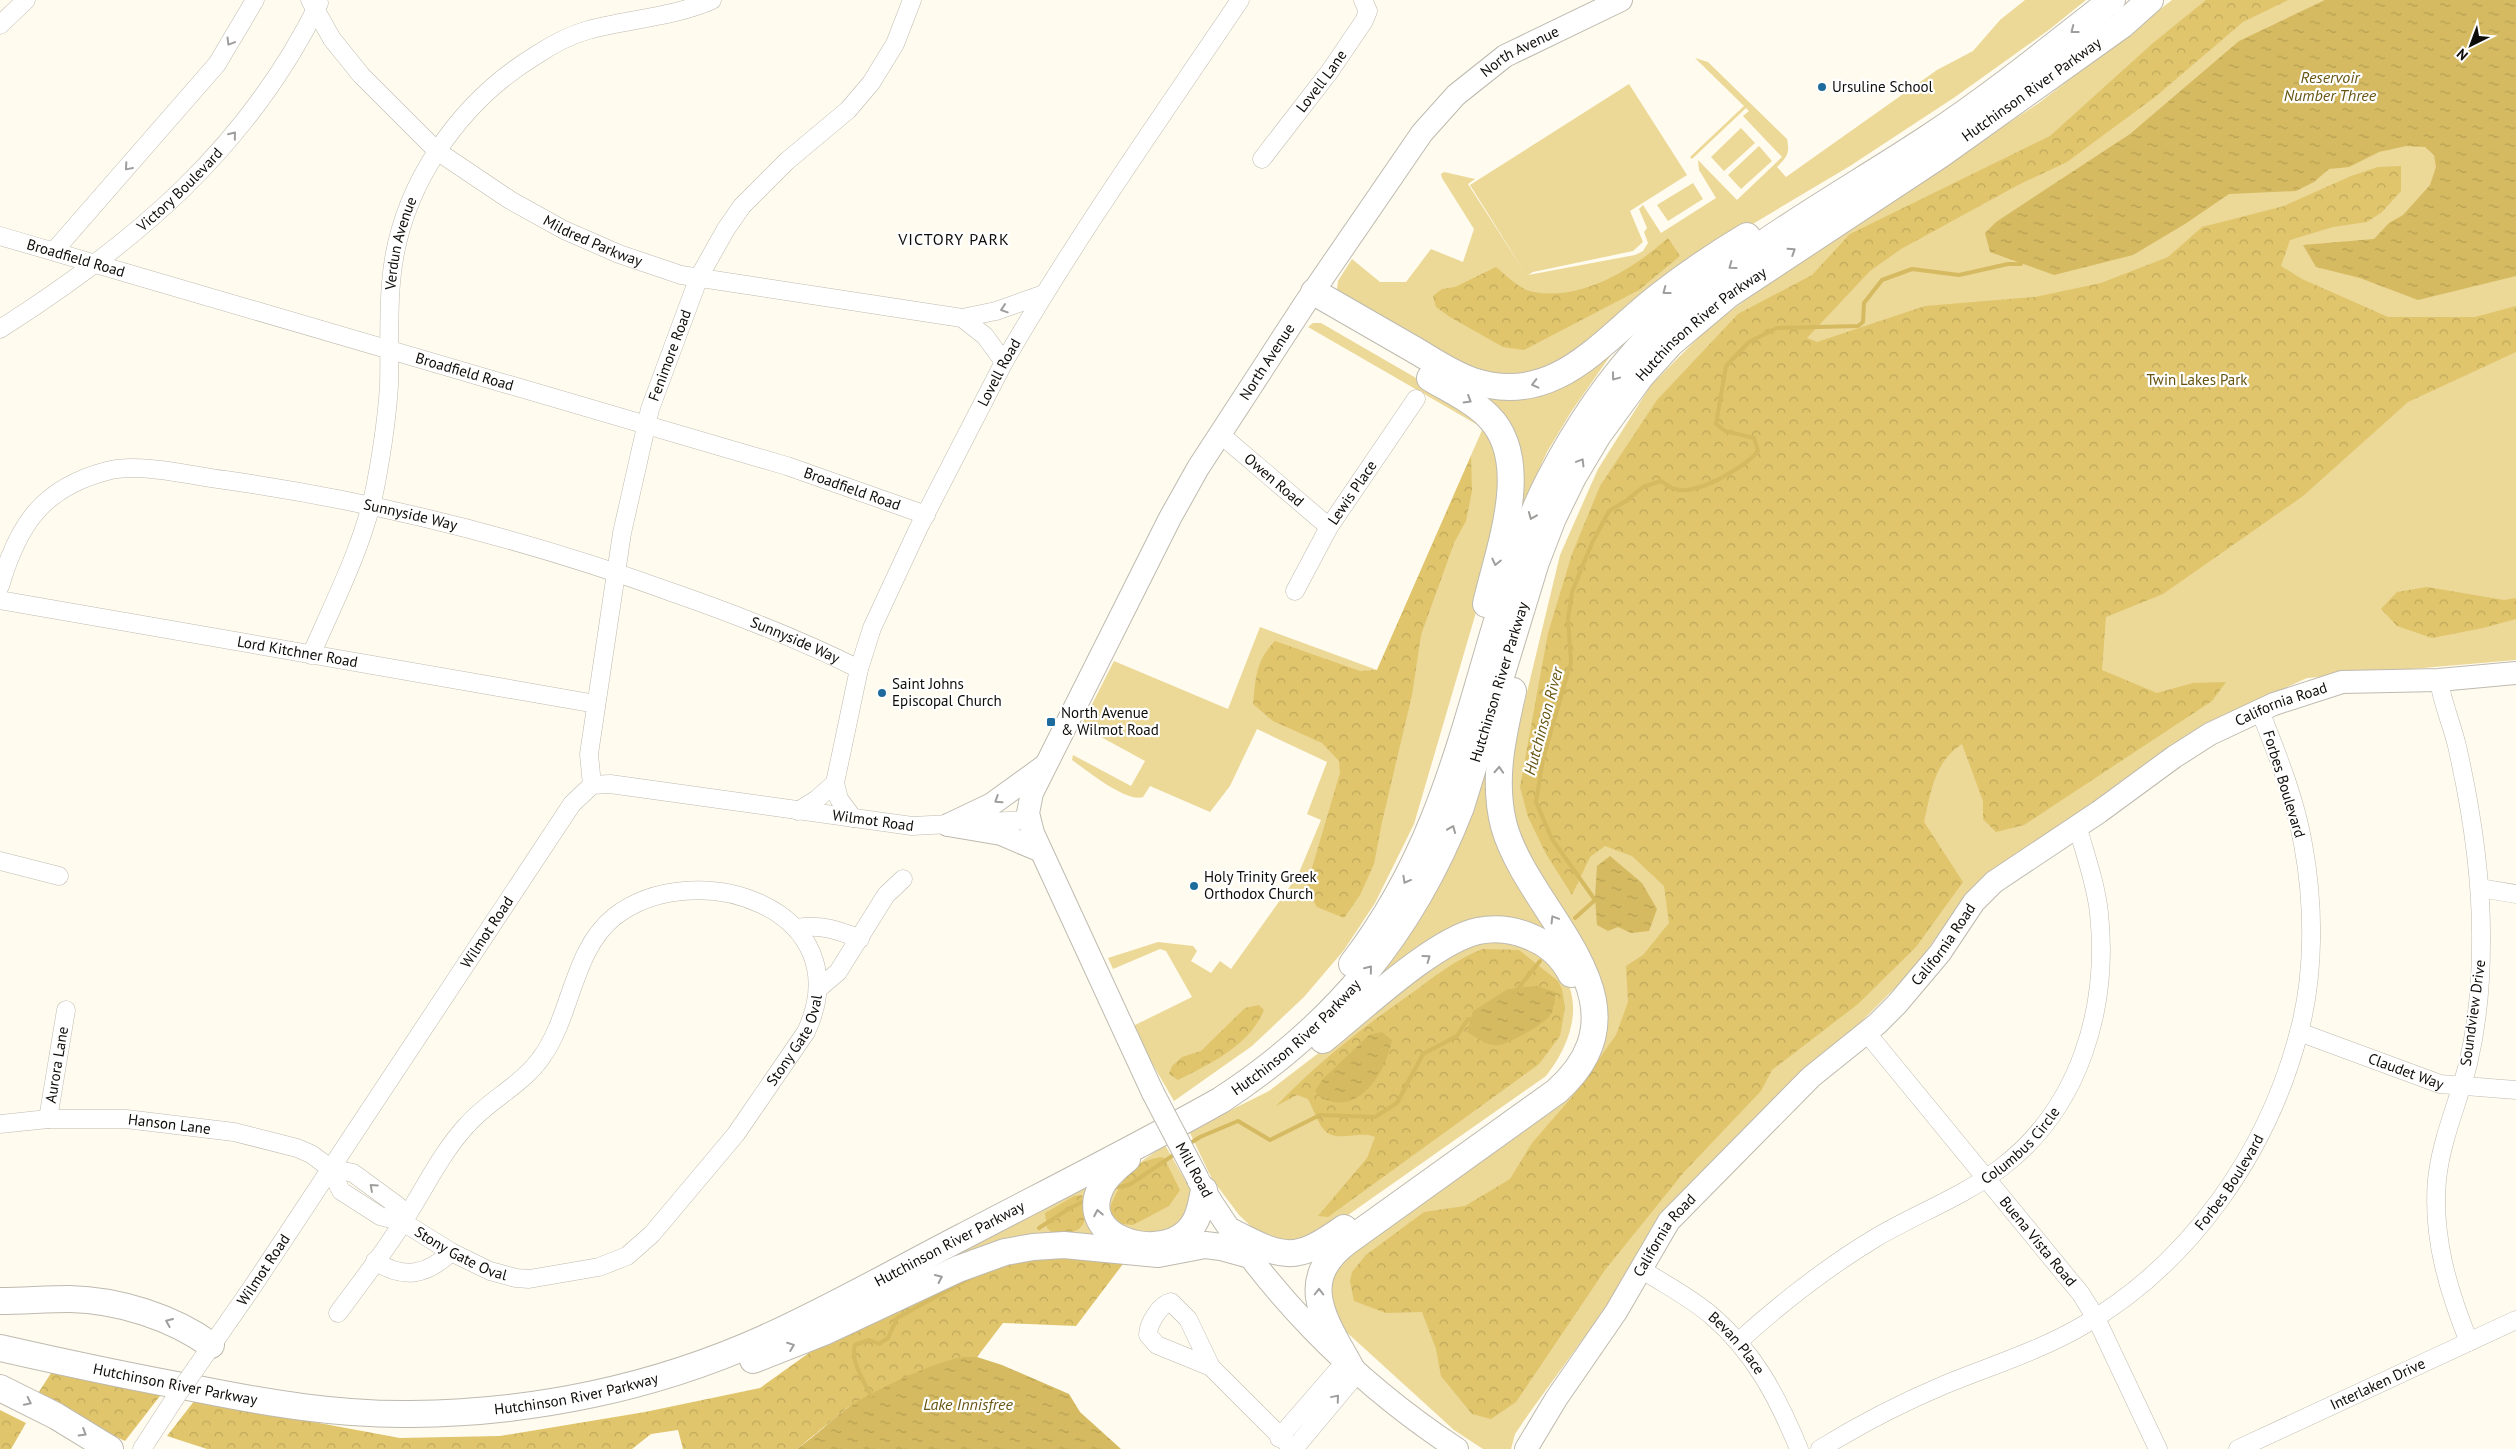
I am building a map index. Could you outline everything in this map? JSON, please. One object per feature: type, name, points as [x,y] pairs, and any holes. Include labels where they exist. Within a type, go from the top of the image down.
[{"type":"highway","name":"Hutchinson River Parkway","points":[[0,1333],[176,1372],[267,1389],[354,1398],[398,1400],[484,1396],[569,1384],[652,1364],[732,1336],[812,1299],[1215,1086],[1266,1049],[1295,1024],[1337,982],[1368,942],[1391,907],[1429,835],[1462,738],[1514,566],[1537,504],[1574,437],[1616,375],[1667,319],[1722,273],[1949,124],[2112,0]]},
{"type":"highway","name":"Hutchinson River Parkway","points":[[0,1348],[168,1384],[279,1405],[323,1411],[408,1414],[452,1413],[558,1402],[643,1382],[700,1364],[764,1338],[1215,1103],[1280,1058],[1323,1019],[1370,969],[1415,905],[1445,846],[1461,807],[1536,562],[1561,499],[1612,414],[1655,360],[1689,326],[1749,280],[1940,155],[2122,24],[2150,0]]},
{"type":"highway","points":[[1309,298],[1462,377],[1498,387],[1512,388],[1539,384],[1572,369],[1659,296],[1725,249],[1831,184],[1949,124]]},
{"type":"highway","points":[[1309,298],[1474,403],[1497,426],[1508,451],[1512,468],[1511,492],[1476,644],[1462,738]]},
{"type":"highway","points":[[1351,1368],[1325,1320],[1319,1304],[1321,1273],[1330,1257],[1356,1236],[1557,1092],[1579,1067],[1592,1036],[1594,1004],[1589,981],[1515,855],[1504,824],[1499,792],[1500,762],[1507,719],[1561,499]]},
{"type":"highway","points":[[1215,1103],[1285,1068],[1425,959],[1451,941],[1476,931],[1500,929],[1526,934],[1537,939],[1561,959],[1578,988],[1582,1009],[1580,1030],[1571,1055],[1556,1075],[1329,1238],[1304,1252],[1284,1254],[1264,1248],[1232,1232]]},
{"type":"highway","points":[[1152,1137],[1117,1168],[1101,1186],[1097,1199],[1097,1213],[1106,1232],[1119,1239],[1138,1244],[1158,1244],[1174,1240],[1188,1232],[1195,1222],[1201,1184]]},
{"type":"highway","points":[[558,1402],[637,1392],[680,1384],[728,1369],[807,1340],[958,1269],[1004,1252],[1033,1247],[1064,1245],[1158,1254],[1205,1245],[1221,1247],[1250,1255]]},
{"type":"highway","points":[[0,1301],[69,1299],[115,1305],[164,1320],[197,1335],[211,1345]]},
{"type":"highway","points":[[0,1388],[49,1413],[110,1449]]},
{"type":"main road","name":"North Avenue","points":[[1029,820],[1029,806],[1032,793],[1170,518],[1220,434],[1309,298],[1409,151],[1438,113],[1456,95],[1505,56],[1621,0]]},
{"type":"main road","name":"California Road","points":[[1526,1449],[1556,1399],[1616,1312],[1669,1221],[1810,1077],[1866,1032],[1915,984],[1940,953],[1982,893],[2009,871],[2099,812],[2174,756],[2210,734],[2304,693],[2342,682],[2439,680],[2516,673]]},
{"type":"main road","points":[[948,825],[992,804],[1046,765]]},
{"type":"main road","name":"Mill Road","points":[[1029,820],[1041,851],[1153,1093],[1201,1184],[1232,1232],[1299,1315],[1351,1368],[1408,1416],[1457,1449]]},
{"type":"main road","points":[[948,825],[1001,834],[1041,851]]},
{"type":"street","points":[[3,18],[26,0]]},
{"type":"street","points":[[54,251],[217,64],[256,0]]},
{"type":"street","name":"Verdun Avenue","points":[[311,655],[338,594],[371,505],[385,429],[390,352],[391,281],[399,238],[410,202],[437,151],[448,134],[489,90],[516,68],[553,45],[585,30],[649,17],[712,0]]},
{"type":"street","name":"Fenimore Road","points":[[592,785],[589,754],[622,533],[647,424],[665,366],[699,276],[726,229],[742,206],[787,161],[843,115],[871,83],[895,44],[912,0]]},
{"type":"street","name":"Lovell Road","points":[[835,783],[859,669],[872,628],[926,515],[1004,362],[1044,294],[1094,216],[1240,0]]},
{"type":"street","name":"Lovell Lane","points":[[1262,159],[1330,70],[1364,21],[1368,11],[1363,0]]},
{"type":"street","name":"Mildred Parkway","points":[[315,3],[332,39],[361,75],[437,151],[510,200],[564,230],[603,247],[681,275],[699,276],[962,318],[996,311],[1044,294]]},
{"type":"street","name":"Victory Boulevard","points":[[0,329],[96,264],[152,219],[193,180],[254,109],[285,63],[315,3]]},
{"type":"street","name":"Broadfield Road","points":[[0,236],[390,352],[647,424],[787,466],[926,515]]},
{"type":"street","name":"Mildred Parkway","points":[[962,318],[985,336],[1004,362]]},
{"type":"street","name":"Lewis Place","points":[[1295,591],[1329,527],[1416,400]]},
{"type":"street","name":"Owen Road","points":[[1220,434],[1329,527]]},
{"type":"street","name":"Sunnyside Way","points":[[0,586],[13,546],[22,528],[34,513],[66,487],[110,470],[149,470],[296,490],[488,532],[617,572],[739,616],[859,669]]},
{"type":"street","name":"Lord Kitchner Road","points":[[0,600],[596,704]]},
{"type":"street","name":"Soundview Drive","points":[[2439,680],[2466,786],[2478,859],[2480,888],[2479,987],[2468,1063],[2440,1162],[2436,1219],[2444,1269],[2469,1342]]},
{"type":"street","name":"Forbes Boulevard","points":[[1820,1449],[1851,1430],[1923,1395],[2034,1350],[2096,1318],[2145,1280],[2173,1255],[2203,1222],[2231,1185],[2266,1122],[2279,1092],[2299,1032],[2306,993],[2310,950],[2307,870],[2295,808],[2260,711]]},
{"type":"street","points":[[798,811],[818,799],[835,783],[839,799],[853,818]]},
{"type":"street","name":"Wilmot Road","points":[[142,1449],[572,804],[592,785],[610,784],[912,826],[1029,820]]},
{"type":"street","name":"Columbus Circle","points":[[1738,1342],[1791,1296],[1846,1257],[1902,1223],[1973,1187],[1986,1178],[2026,1146],[2058,1109],[2076,1075],[2087,1042],[2100,977],[2099,912],[2077,825]]},
{"type":"street","points":[[0,862],[59,876]]},
{"type":"street","points":[[818,989],[838,972],[886,895],[903,879]]},
{"type":"street","points":[[2480,888],[2516,894]]},
{"type":"street","name":"Stony Gate Oval","points":[[330,1168],[341,1191],[380,1216],[403,1222],[451,1252],[490,1271],[516,1278],[529,1279],[598,1267],[627,1256],[652,1234],[684,1198],[753,1111],[806,1032],[811,1021],[818,989],[811,951],[797,928],[768,906],[713,892],[684,891],[657,895],[632,906],[614,918],[598,935],[588,952],[558,1026],[542,1057],[515,1085],[467,1125],[403,1222]]},
{"type":"street","points":[[797,928],[826,926],[860,939]]},
{"type":"street","name":"Aurora Lane","points":[[48,1119],[66,1010]]},
{"type":"street","name":"Buena Vista Road","points":[[1866,1032],[2081,1294],[2096,1318],[2158,1449]]},
{"type":"street","name":"Claudet Way","points":[[2299,1032],[2440,1084],[2516,1090]]},
{"type":"street","name":"Hanson Lane","points":[[0,1124],[48,1119],[126,1119],[234,1132],[297,1148],[311,1154],[330,1168]]},
{"type":"street","points":[[338,1313],[403,1222]]},
{"type":"street","points":[[376,1261],[391,1269],[414,1273],[439,1263],[451,1252]]},
{"type":"street","name":"Bevan Place","points":[[1641,1269],[1711,1315],[1738,1342],[1768,1381],[1799,1449]]},
{"type":"street","name":"Interlaken Drive","points":[[2238,1449],[2516,1320]]},
{"type":"street","points":[[1211,1367],[1280,1438],[1294,1449],[1316,1409]]},
{"type":"street","points":[[1280,1438],[1350,1382],[1351,1368]]},
{"type":"green space","points":[[2025,0],[2086,0],[2050,29],[1955,97],[1850,166],[1687,263],[1565,363],[1538,375],[1477,373],[1342,295],[1337,289],[1338,281],[1352,259],[1380,282],[1406,282],[1431,249],[1463,262],[1474,229],[1442,178],[1441,174],[1444,172],[1475,179],[1468,184],[1527,276],[1470,185],[1629,84],[1687,175],[1630,211],[1643,242],[1633,251],[1533,272],[1528,275],[1635,255],[1643,251],[1648,243],[1644,232],[1647,228],[1639,209],[1643,205],[1661,233],[1716,198],[1699,170],[1698,160],[1737,200],[1782,157],[1743,116],[1749,111],[1746,108],[1692,159],[1690,157],[1744,106],[1695,58],[1708,62],[1787,139],[1787,154],[1777,167],[1786,177],[1937,70],[1973,51],[2000,20]]},
{"type":"green space","name":"Twin Lakes Park","points":[[2172,0],[2516,0],[2516,660],[2307,678],[2225,715],[2111,790],[1994,871],[1967,894],[1913,970],[1854,1029],[1615,1295],[1515,1434],[1511,1449],[1483,1449],[1454,1430],[1342,1328],[1329,1295],[1337,1261],[1500,1146],[1605,1016],[1513,824],[1510,787],[1516,738],[1560,555],[1598,469],[1651,385],[1711,325],[1812,252],[2039,103]]},
{"type":"green space","name":"Twin Lakes Park","points":[[2206,0],[2288,0],[2243,22],[2155,97],[2067,162],[2018,185],[1901,249],[1870,271],[1807,338],[1817,342],[1925,306],[2035,297],[2101,283],[2168,257],[2202,227],[2284,206],[2351,176],[2378,167],[2401,166],[2401,191],[2382,212],[2367,222],[2333,227],[2290,240],[2281,266],[2302,279],[2388,317],[2475,317],[2516,306],[2516,352],[2408,402],[2303,496],[2163,594],[2106,617],[2102,670],[2157,693],[2193,683],[2226,682],[2212,701],[2024,825],[1996,832],[1983,819],[1983,801],[1962,744],[1953,751],[1945,760],[1935,779],[1924,822],[1963,882],[1916,947],[1858,1004],[1772,1070],[1761,1091],[1684,1172],[1605,1270],[1516,1402],[1491,1419],[1472,1414],[1441,1376],[1436,1349],[1422,1312],[1386,1313],[1354,1301],[1350,1281],[1352,1272],[1366,1255],[1424,1212],[1465,1206],[1510,1179],[1532,1143],[1572,1097],[1616,1035],[1628,1002],[1626,966],[1643,955],[1669,923],[1664,886],[1632,856],[1605,846],[1590,857],[1572,895],[1546,854],[1528,817],[1520,787],[1548,633],[1572,554],[1600,486],[1657,400],[1738,314],[1812,275],[1850,234],[2050,136],[2153,43]]},
{"type":"green space","points":[[1741,128],[1755,143],[1724,171],[1711,157]]},
{"type":"green space","points":[[1759,146],[1772,161],[1741,189],[1728,175]]},
{"type":"green space","points":[[1693,183],[1703,199],[1668,221],[1657,205]]},
{"type":"green space","points":[[1668,238],[1680,256],[1639,290],[1524,350],[1503,347],[1450,317],[1436,307],[1433,296],[1442,289],[1455,287],[1496,267],[1514,282],[1529,291],[1571,292],[1607,280],[1624,271]]},
{"type":"green space","points":[[1313,323],[1321,323],[1461,404],[1484,421],[1504,462],[1479,602],[1414,824],[1375,903],[1344,950],[1304,997],[1252,1046],[1174,1101],[1131,1027],[1192,997],[1166,951],[1160,949],[1113,969],[1108,958],[1158,942],[1193,946],[1197,951],[1191,961],[1211,973],[1220,961],[1231,969],[1298,875],[1321,820],[1307,814],[1327,762],[1257,729],[1230,786],[1210,812],[1150,786],[1143,797],[1136,798],[1117,791],[1096,778],[1072,760],[1073,755],[1131,786],[1145,761],[1081,726],[1114,661],[1228,709],[1260,627],[1377,670],[1483,428],[1308,327]]},
{"type":"green space","points":[[1615,349],[1571,412],[1547,452],[1514,523],[1516,496],[1467,387],[1496,394]]},
{"type":"green space","points":[[1471,456],[1472,491],[1466,521],[1454,543],[1421,635],[1412,695],[1374,864],[1360,895],[1344,918],[1317,907],[1306,888],[1340,773],[1339,761],[1322,743],[1273,721],[1253,704],[1260,663],[1275,641],[1360,671],[1377,670]]},
{"type":"green space","points":[[2427,587],[2504,600],[2516,598],[2516,619],[2432,638],[2397,626],[2381,609],[2397,592]]},
{"type":"green space","points":[[1491,754],[1492,786],[1564,947],[1516,925],[1385,979],[1380,974],[1425,911],[1451,863]]},
{"type":"green space","points":[[1512,940],[1541,954],[1556,964],[1571,992],[1572,1022],[1568,1036],[1555,1063],[1546,1076],[1311,1241],[1296,1246],[1260,1235],[1239,1215],[1212,1179],[1189,1131],[1269,1091],[1444,957],[1470,943]]},
{"type":"green space","points":[[1483,949],[1519,950],[1558,981],[1562,989],[1565,1008],[1560,1036],[1539,1064],[1328,1217],[1318,1216],[1367,1158],[1375,1137],[1369,1135],[1336,1136],[1330,1134],[1320,1124],[1308,1099],[1297,1095],[1276,1106],[1324,1060],[1358,1032],[1437,974]],"holes":[[[1493,999],[1555,1006],[1538,1025],[1499,1045],[1481,1006]]]},
{"type":"green space","points":[[1259,1005],[1264,1010],[1257,1023],[1249,1034],[1228,1052],[1178,1080],[1169,1074],[1172,1066],[1182,1057],[1201,1051],[1245,1008]]},
{"type":"green space","points":[[1165,1145],[1193,1194],[1195,1208],[1161,1238],[1108,1225],[1110,1183]]},
{"type":"green space","points":[[1164,1158],[1180,1190],[1169,1206],[1133,1225],[1122,1224],[1108,1211],[1122,1183],[1133,1169],[1150,1160]]},
{"type":"green space","points":[[1102,1176],[1099,1233],[850,1313],[986,1237]]},
{"type":"green space","points":[[1082,1195],[1085,1213],[1082,1225],[1078,1229],[1064,1234],[1054,1234],[1047,1228],[1045,1213],[1074,1196]]},
{"type":"green space","points":[[1043,1253],[1126,1260],[1076,1326],[1003,1323],[977,1357],[962,1357],[878,1391],[847,1408],[797,1449],[683,1449],[678,1430],[651,1434],[632,1449],[207,1449],[167,1436],[195,1400],[400,1438],[500,1436],[645,1412],[760,1388],[823,1343],[1004,1258]]},
{"type":"green space","points":[[53,1370],[163,1392],[125,1441],[35,1398]]},
{"type":"green space","points":[[0,1410],[26,1423],[11,1449],[0,1449]]},
{"type":"water","name":"Reservoir Number Three","points":[[2325,0],[2516,0],[2516,276],[2418,300],[2360,278],[2316,267],[2303,245],[2374,239],[2389,223],[2403,215],[2430,185],[2436,167],[2434,155],[2425,147],[2406,146],[2379,152],[2349,167],[2329,169],[2314,182],[2296,191],[2229,194],[2185,224],[2133,255],[2054,275],[1990,252],[1985,233],[1996,222],[2130,134],[2239,41]]},
{"type":"water","points":[[1610,856],[1642,883],[1657,909],[1649,931],[1631,933],[1618,927],[1608,931],[1597,925],[1595,897],[1597,866]]},
{"type":"water","points":[[1536,986],[1555,992],[1552,1012],[1539,1025],[1517,1038],[1499,1045],[1486,1043],[1467,1032],[1473,1011],[1508,989]]},
{"type":"water","points":[[1382,1032],[1392,1040],[1389,1051],[1379,1074],[1363,1093],[1353,1099],[1342,1102],[1328,1100],[1318,1095],[1315,1091],[1322,1080],[1369,1035]]},
{"type":"water","name":"Lake Innisfree","points":[[962,1357],[977,1357],[1002,1365],[1069,1394],[1080,1412],[1121,1449],[797,1449],[846,1409],[870,1394],[919,1371]]},
{"type":"waterway","name":"Hutchinson River","points":[[1575,918],[1595,900],[1552,839],[1536,802],[1543,759],[1571,662],[1568,619],[1572,592],[1592,543],[1609,511],[1626,501],[1643,487],[1661,481],[1673,488],[1684,490],[1720,479],[1743,465],[1758,451],[1754,438],[1725,431],[1716,424],[1726,366],[1749,342],[1777,328],[1858,326],[1863,322],[1864,303],[1882,280],[1912,269],[1959,275],[2008,264],[2021,264]]},
{"type":"waterway","name":"Hutchinson River","points":[[1515,992],[1540,961]]},
{"type":"waterway","name":"Hutchinson River","points":[[1189,1144],[1200,1137],[1238,1121],[1270,1140],[1320,1115],[1375,1117],[1397,1103],[1423,1054],[1457,1036],[1468,1019],[1475,1020]]},
{"type":"waterway","name":"Hutchinson River","points":[[1112,1188],[1129,1185],[1175,1154]]},
{"type":"waterway","name":"Hutchinson River","points":[[1039,1228],[1070,1208],[1087,1200]]},
{"type":"waterway","name":"Hutchinson River","points":[[871,1396],[854,1358],[855,1345],[869,1340],[879,1344],[888,1338],[897,1318],[968,1279]]},
{"type":"place","name":"Ursuline School","points":[[1822,87]]},
{"type":"place","name":"Saint Johns Episcopal Church","points":[[882,693]]},
{"type":"place","name":"North Avenue & Wilmot Road","points":[[1051,722]]},
{"type":"place","name":"Holy Trinity Greek Orthodox Church","points":[[1194,886]]},
{"type":"district","name":"VICTORY PARK","points":[[954,239]]}]
